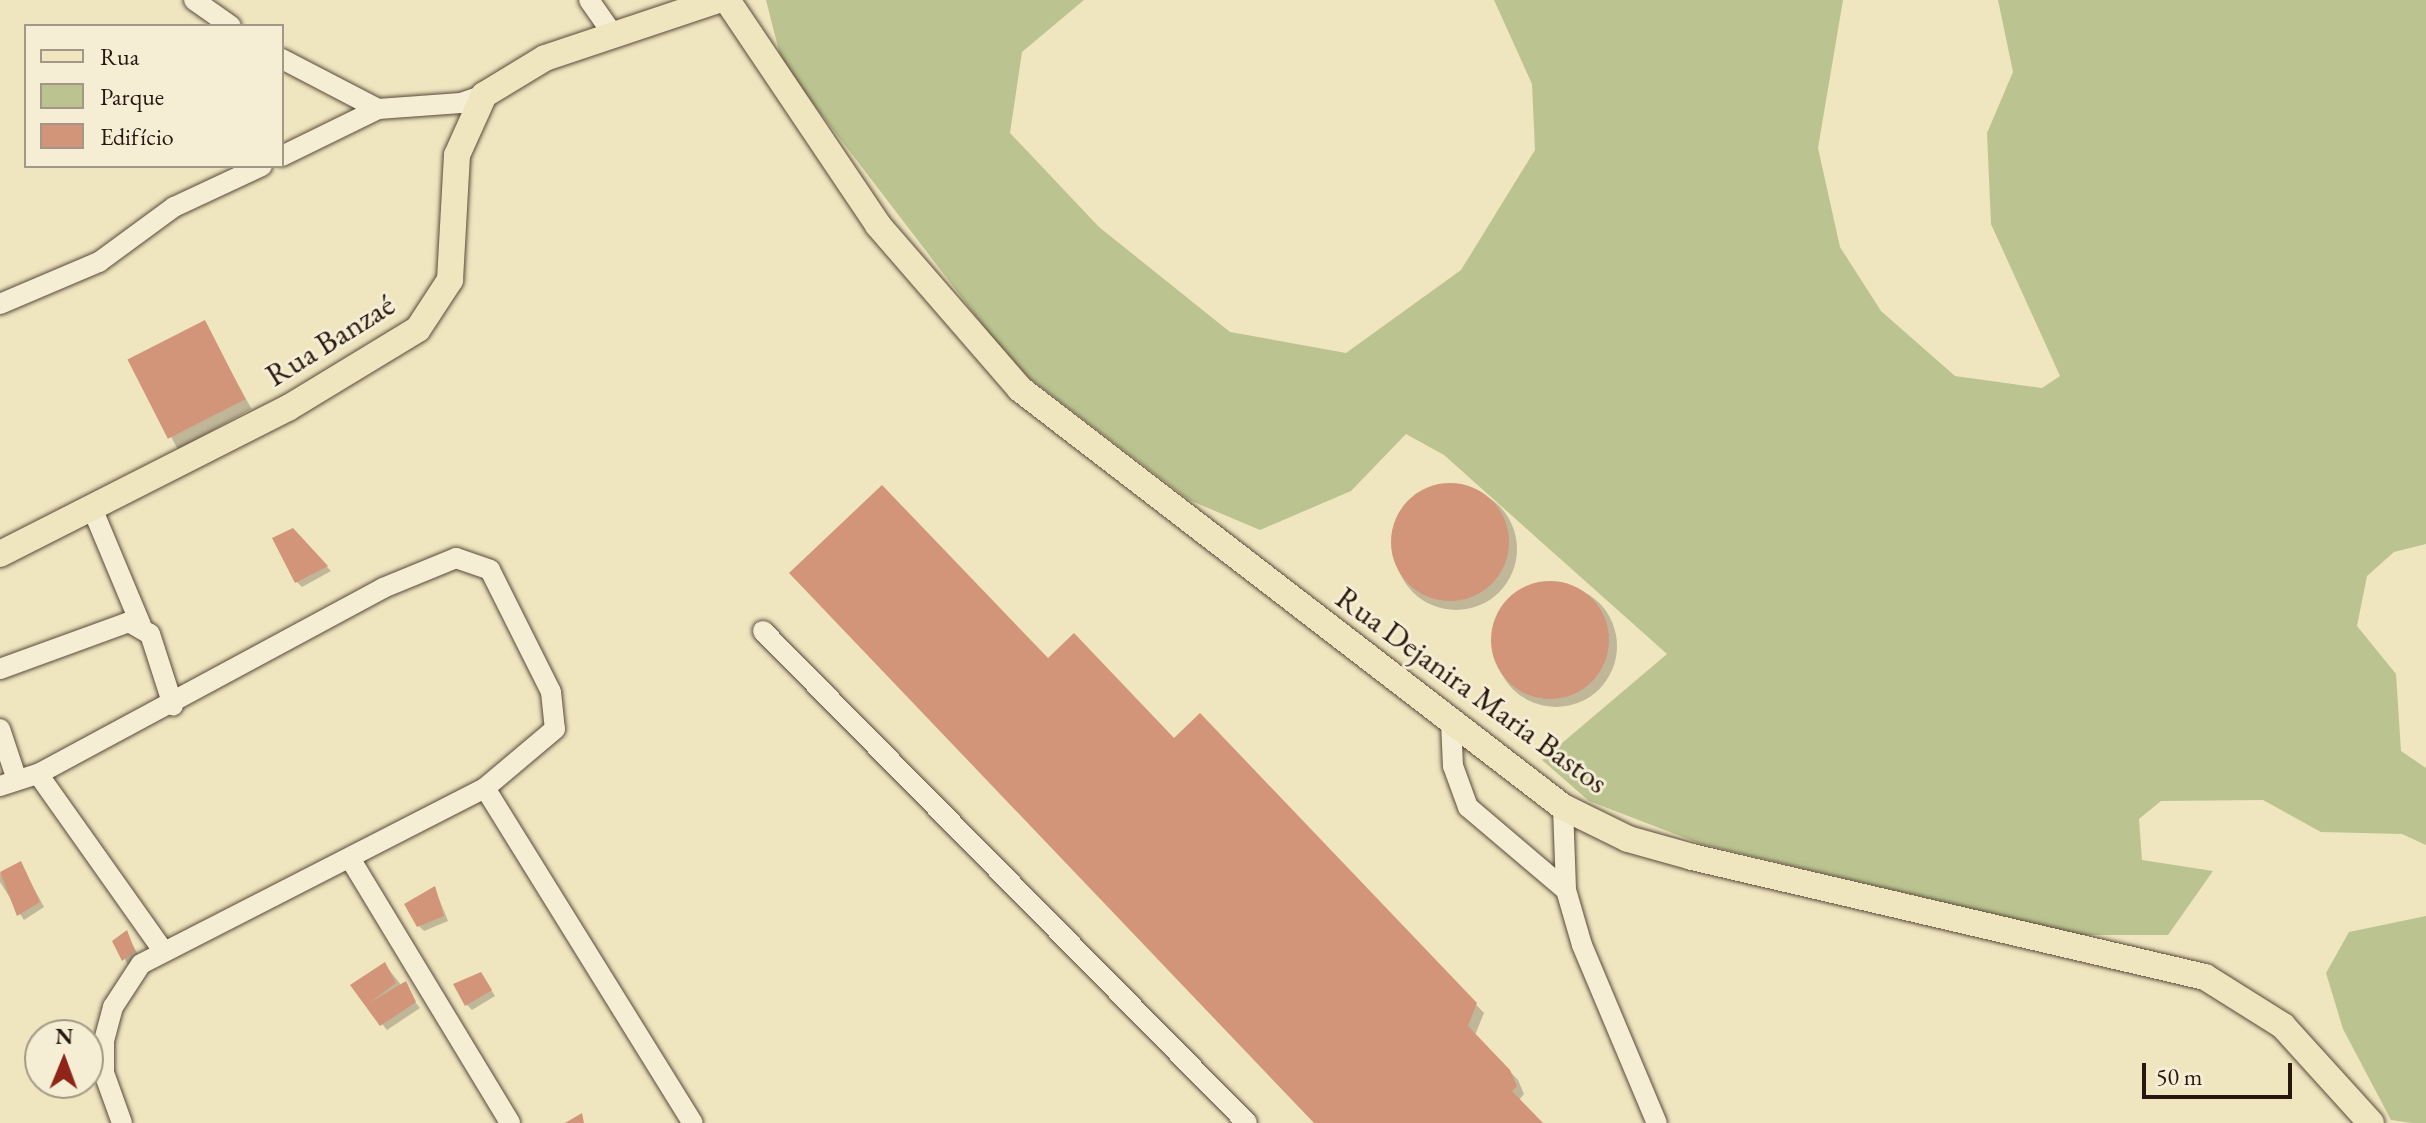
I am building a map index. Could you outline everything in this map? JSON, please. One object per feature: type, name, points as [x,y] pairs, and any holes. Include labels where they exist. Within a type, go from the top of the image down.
[{"type":"main road","points":[[484,95],[545,58],[611,32],[718,0]]},
{"type":"main road","name":"Rua Dejanira Maria Bastos","points":[[727,0],[878,225],[1020,389],[1563,807],[1628,839],[1692,857],[2205,977],[2283,1026],[2371,1123]]},
{"type":"main road","name":"Rua Banzaé","points":[[0,554],[288,408],[418,329],[450,280],[457,155],[484,95]]},
{"type":"street","points":[[194,0],[228,24]]},
{"type":"street","points":[[589,0],[611,32]]},
{"type":"street","points":[[284,60],[378,109]]},
{"type":"street","points":[[284,155],[378,109],[461,103],[484,95]]},
{"type":"street","points":[[0,304],[99,262],[174,207],[258,168]]},
{"type":"street","points":[[92,508],[141,625],[159,653],[173,705]]},
{"type":"street","points":[[0,729],[8,781],[38,774],[173,705],[383,588],[435,564],[473,561],[490,570],[556,713],[555,729],[485,788],[351,860],[162,949],[126,980],[104,1040],[104,1073],[122,1123]]},
{"type":"street","points":[[0,669],[66,640],[141,625]]},
{"type":"street","points":[[763,631],[1247,1123]]},
{"type":"street","points":[[1451,721],[1453,766],[1468,807],[1566,890]]},
{"type":"street","points":[[38,774],[162,949]]},
{"type":"street","points":[[485,788],[693,1123]]},
{"type":"street","points":[[1563,807],[1566,890],[1657,1123]]},
{"type":"street","points":[[351,860],[510,1123]]},
{"type":"green space","points":[[766,0],[1084,0],[1022,52],[1010,133],[1099,227],[1230,332],[1346,353],[1461,270],[1535,150],[1532,84],[1494,0],[1843,0],[1818,148],[1840,247],[1881,311],[1955,376],[2042,388],[2060,376],[1991,224],[1987,133],[2013,72],[1998,0],[2426,0],[2426,544],[2394,552],[2367,576],[2357,626],[2396,674],[2401,751],[2426,768],[2426,845],[2402,834],[2321,832],[2263,800],[2161,801],[2139,819],[2142,860],[2213,871],[2168,935],[2082,935],[1701,844],[1589,801],[1542,760],[1667,654],[1444,455],[1406,434],[1351,491],[1260,530],[1189,500],[1015,367],[782,63]]},
{"type":"green space","points":[[2426,916],[2426,1123],[2412,1123],[2391,1120],[2343,1029],[2326,973],[2349,932]]},
{"type":"building","points":[[205,320],[245,399],[168,439],[127,359]]},
{"type":"building","points":[[1450,483],[1473,487],[1492,500],[1505,519],[1509,542],[1505,565],[1492,584],[1473,597],[1450,601],[1427,597],[1408,584],[1395,565],[1391,542],[1395,519],[1408,500],[1427,487]]},
{"type":"building","points":[[882,485],[1048,658],[1074,633],[1174,738],[1200,713],[1477,1003],[1468,1026],[1510,1070],[1517,1086],[1512,1091],[1543,1123],[1314,1123],[789,573]]},
{"type":"building","points":[[293,528],[328,566],[295,583],[272,538]]},
{"type":"building","points":[[1550,581],[1573,585],[1592,598],[1605,617],[1609,640],[1605,663],[1592,682],[1573,695],[1550,699],[1527,695],[1508,682],[1495,663],[1491,640],[1495,617],[1508,598],[1527,585]]},
{"type":"building","points":[[21,861],[40,902],[17,916],[0,872]]},
{"type":"building","points":[[435,886],[444,916],[417,927],[404,904]]},
{"type":"building","points":[[127,930],[135,951],[122,961],[112,941]]},
{"type":"building","points":[[385,962],[396,983],[369,1003],[406,981],[416,1002],[380,1026],[350,985]]},
{"type":"building","points":[[481,972],[492,990],[465,1006],[453,984]]},
{"type":"building","points":[[582,1113],[584,1123],[565,1123]]}]
